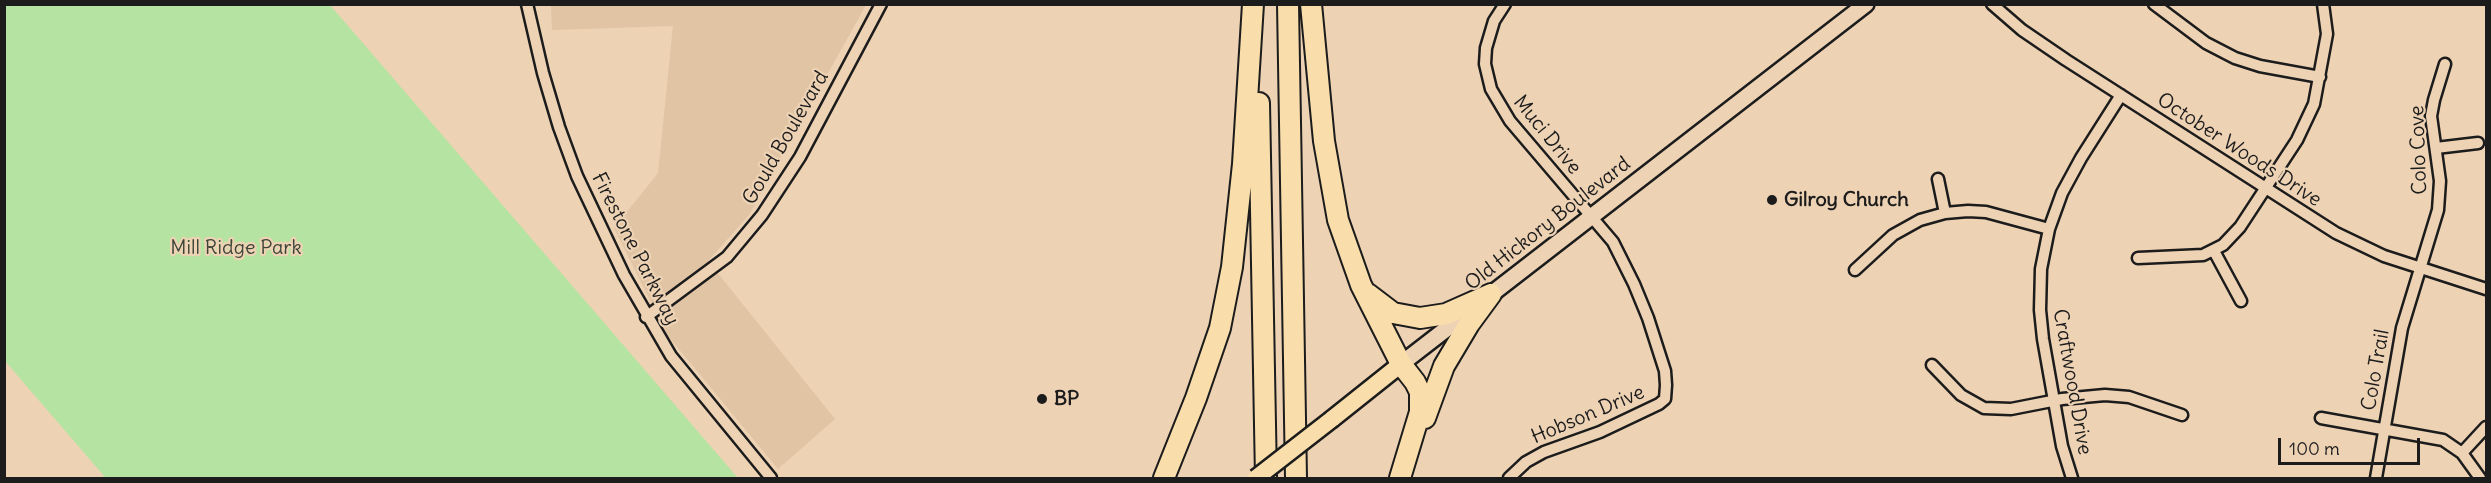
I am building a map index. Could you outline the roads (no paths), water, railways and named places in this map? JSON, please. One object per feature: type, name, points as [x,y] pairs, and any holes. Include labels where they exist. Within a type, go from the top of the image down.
[{"type":"highway","points":[[1164,478],[1196,398],[1220,328],[1232,267],[1244,164],[1255,4]]},
{"type":"highway","points":[[1255,4],[1266,478]]},
{"type":"highway","points":[[1288,4],[1296,478]]},
{"type":"highway","points":[[1311,4],[1330,182],[1344,239],[1361,285],[1401,364],[1417,384],[1421,400],[1401,478]]},
{"type":"highway","points":[[1361,285],[1387,310],[1412,318],[1436,317],[1491,294]]},
{"type":"highway","points":[[1401,478],[1444,366],[1469,324],[1491,294]]},
{"type":"main road","name":"Old Hickory Boulevard","points":[[1256,478],[1866,4]]},
{"type":"street","name":"Firestone Parkway","points":[[527,4],[543,74],[577,176],[603,235],[646,318],[671,356],[693,386],[771,478]]},
{"type":"street","name":"Gould Boulevard","points":[[646,318],[727,257],[762,215],[800,157],[880,4]]},
{"type":"street","name":"Muci Drive","points":[[1505,4],[1494,21],[1486,48],[1486,72],[1491,88],[1510,121],[1591,216]]},
{"type":"street","name":"October Woods Drive","points":[[1992,4],[2035,39],[2344,237],[2419,269],[2487,289]]},
{"type":"street","points":[[2154,4],[2206,43],[2235,58],[2260,66],[2320,76]]},
{"type":"street","points":[[2138,258],[2188,257],[2214,251],[2236,232],[2304,126],[2314,104],[2327,34],[2323,4]]},
{"type":"street","name":"Colo Cove","points":[[2419,269],[2435,224],[2439,203],[2440,181],[2432,129],[2432,109],[2445,64]]},
{"type":"street","name":"Craftwood Drive","points":[[2072,478],[2062,446],[2053,400],[2040,310],[2041,269],[2049,229],[2068,182],[2121,95]]},
{"type":"street","points":[[2436,148],[2478,143]]},
{"type":"street","points":[[1938,179],[1945,213]]},
{"type":"street","points":[[1855,270],[1875,249],[1893,235],[1920,220],[1945,213],[1979,211],[2049,229]]},
{"type":"street","name":"Hobson Drive","points":[[1509,478],[1515,470],[1531,459],[1631,418],[1659,404],[1666,396],[1665,371],[1639,294],[1613,242],[1591,216]]},
{"type":"street","points":[[2214,251],[2241,301]]},
{"type":"street","name":"Colo Trail","points":[[2376,478],[2402,328],[2419,269]]},
{"type":"street","points":[[1932,365],[1961,395],[1984,408],[2011,409],[2053,400],[2113,395],[2146,402],[2182,414]]},
{"type":"street","points":[[2321,418],[2438,439],[2462,453],[2480,478]]},
{"type":"street","points":[[2462,453],[2487,427]]},
{"type":"place","name":"Gilroy Church","points":[[1772,200]]},
{"type":"place","name":"BP","points":[[1042,399]]},
{"type":"park label","name":"Mill Ridge Park","points":[[236,248]]}]
